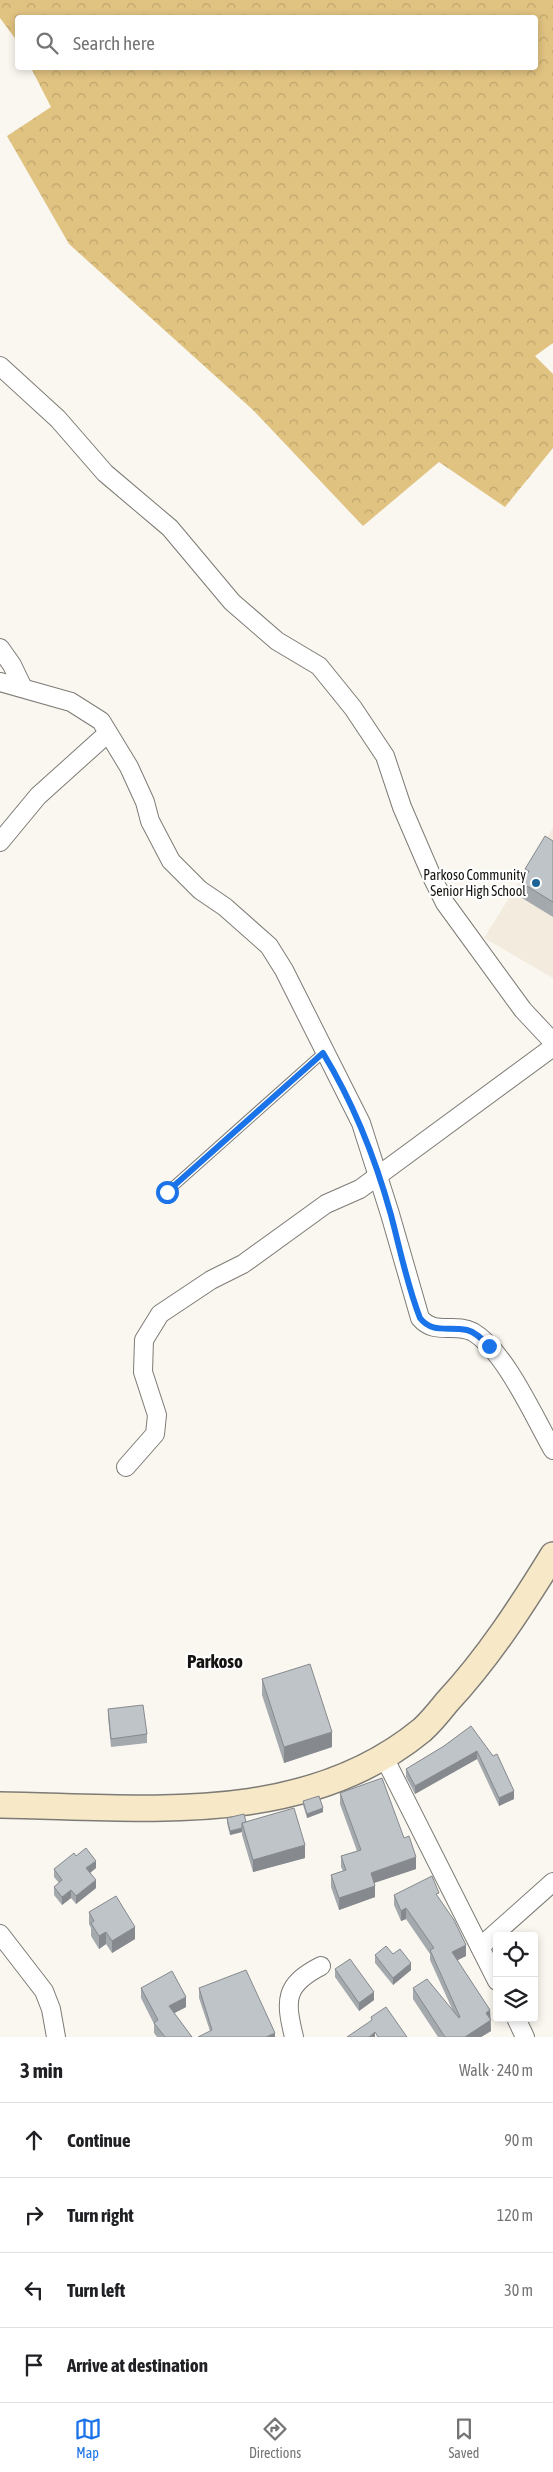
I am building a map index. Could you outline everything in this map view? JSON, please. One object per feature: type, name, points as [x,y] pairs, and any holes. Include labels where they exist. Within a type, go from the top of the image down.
[{"type":"street","points":[[0,366],[58,419],[105,473],[170,528],[232,602],[277,642],[319,666],[353,708],[385,756],[402,807],[433,879],[446,903],[523,1010],[553,1042]]},
{"type":"street","points":[[0,648],[12,665],[23,688]]},
{"type":"street","points":[[0,682],[70,702],[101,721],[146,802],[150,821],[171,861],[200,890],[225,907],[269,946],[307,1015],[323,1053],[353,1107],[379,1176],[420,1318],[425,1324],[433,1328],[472,1332],[489,1346],[507,1369],[553,1450]]},
{"type":"street","points":[[0,842],[38,796],[108,732]]},
{"type":"street","points":[[126,1467],[156,1434],[156,1415],[143,1372],[143,1356],[144,1340],[160,1314],[211,1280],[243,1264],[326,1204],[360,1189],[553,1047]]},
{"type":"street","points":[[0,1805],[165,1809],[235,1805],[284,1796],[347,1776],[384,1757],[423,1730],[468,1680],[520,1610],[553,1555]]},
{"type":"street","points":[[384,1757],[495,1977]]},
{"type":"street","points":[[480,1947],[553,1882]]},
{"type":"street","points":[[0,1934],[44,1990],[51,2009],[56,2037]]},
{"type":"street","points":[[294,2037],[287,2001],[292,1988],[303,1975],[321,1966]]},
{"type":"street","points":[[518,2022],[525,2037]]},
{"type":"lane","points":[[167,1192],[323,1053]]},
{"type":"shaded area","name":"Parkoso Community Senior High School","points":[[553,828],[553,978],[484,938]]},
{"type":"green space","points":[[0,0],[553,0],[553,343],[535,356],[553,374],[553,448],[505,507],[439,462],[363,526],[253,410],[69,244],[7,136],[51,107],[32,70],[538,70],[538,15],[15,15],[15,38],[0,18]]},
{"type":"building","points":[[545,836],[553,841],[553,902],[522,883],[529,871],[525,869]]},
{"type":"building","points":[[310,1664],[332,1732],[284,1747],[262,1679]]},
{"type":"building","points":[[143,1705],[147,1734],[111,1739],[108,1709]]},
{"type":"building","points":[[471,1726],[493,1756],[497,1754],[514,1791],[499,1798],[477,1751],[415,1786],[406,1769],[444,1746]]},
{"type":"building","points":[[382,1778],[404,1838],[409,1836],[416,1857],[371,1873],[375,1886],[339,1898],[331,1875],[346,1870],[341,1856],[361,1850],[340,1793]]},
{"type":"building","points":[[319,1796],[323,1808],[307,1814],[303,1801]]},
{"type":"building","points":[[294,1808],[305,1845],[253,1860],[242,1823]]},
{"type":"building","points":[[244,1814],[246,1822],[242,1823],[242,1828],[230,1831],[227,1818]]},
{"type":"building","points":[[86,1848],[96,1861],[86,1868],[96,1880],[76,1896],[71,1890],[62,1897],[54,1887],[62,1880],[54,1869],[74,1853],[76,1856]]},
{"type":"building","points":[[432,1876],[439,1893],[436,1894],[454,1920],[466,1945],[452,1952],[490,2010],[486,2013],[491,2020],[465,2037],[445,2037],[413,1988],[427,1979],[460,2017],[430,1950],[434,1948],[406,1908],[401,1911],[394,1895]]},
{"type":"building","points":[[116,1896],[135,1927],[112,1941],[106,1932],[99,1936],[91,1923],[94,1921],[89,1912]]},
{"type":"building","points":[[386,1946],[393,1954],[400,1949],[411,1963],[393,1978],[375,1955]]},
{"type":"building","points":[[350,1959],[374,1992],[359,2003],[335,1969]]},
{"type":"building","points":[[246,1970],[275,2033],[266,2037],[198,2037],[212,2030],[199,1988]]},
{"type":"building","points":[[172,1971],[186,1997],[169,2006],[192,2037],[165,2037],[154,2023],[158,2020],[141,1988]]},
{"type":"building","points":[[386,2007],[407,2037],[378,2037],[375,2032],[369,2037],[347,2037],[372,2020],[371,2017]]},
{"type":"place","name":"Parkoso Community Senior High School","points":[[536,883]]},
{"type":"district","name":"Parkoso","points":[[215,1661]]},
{"type":"route","points":[[167,1192],[323,1053],[346,1090],[360,1124],[379,1176],[414,1304],[420,1318],[425,1324],[433,1328],[472,1332],[489,1346]]}]
